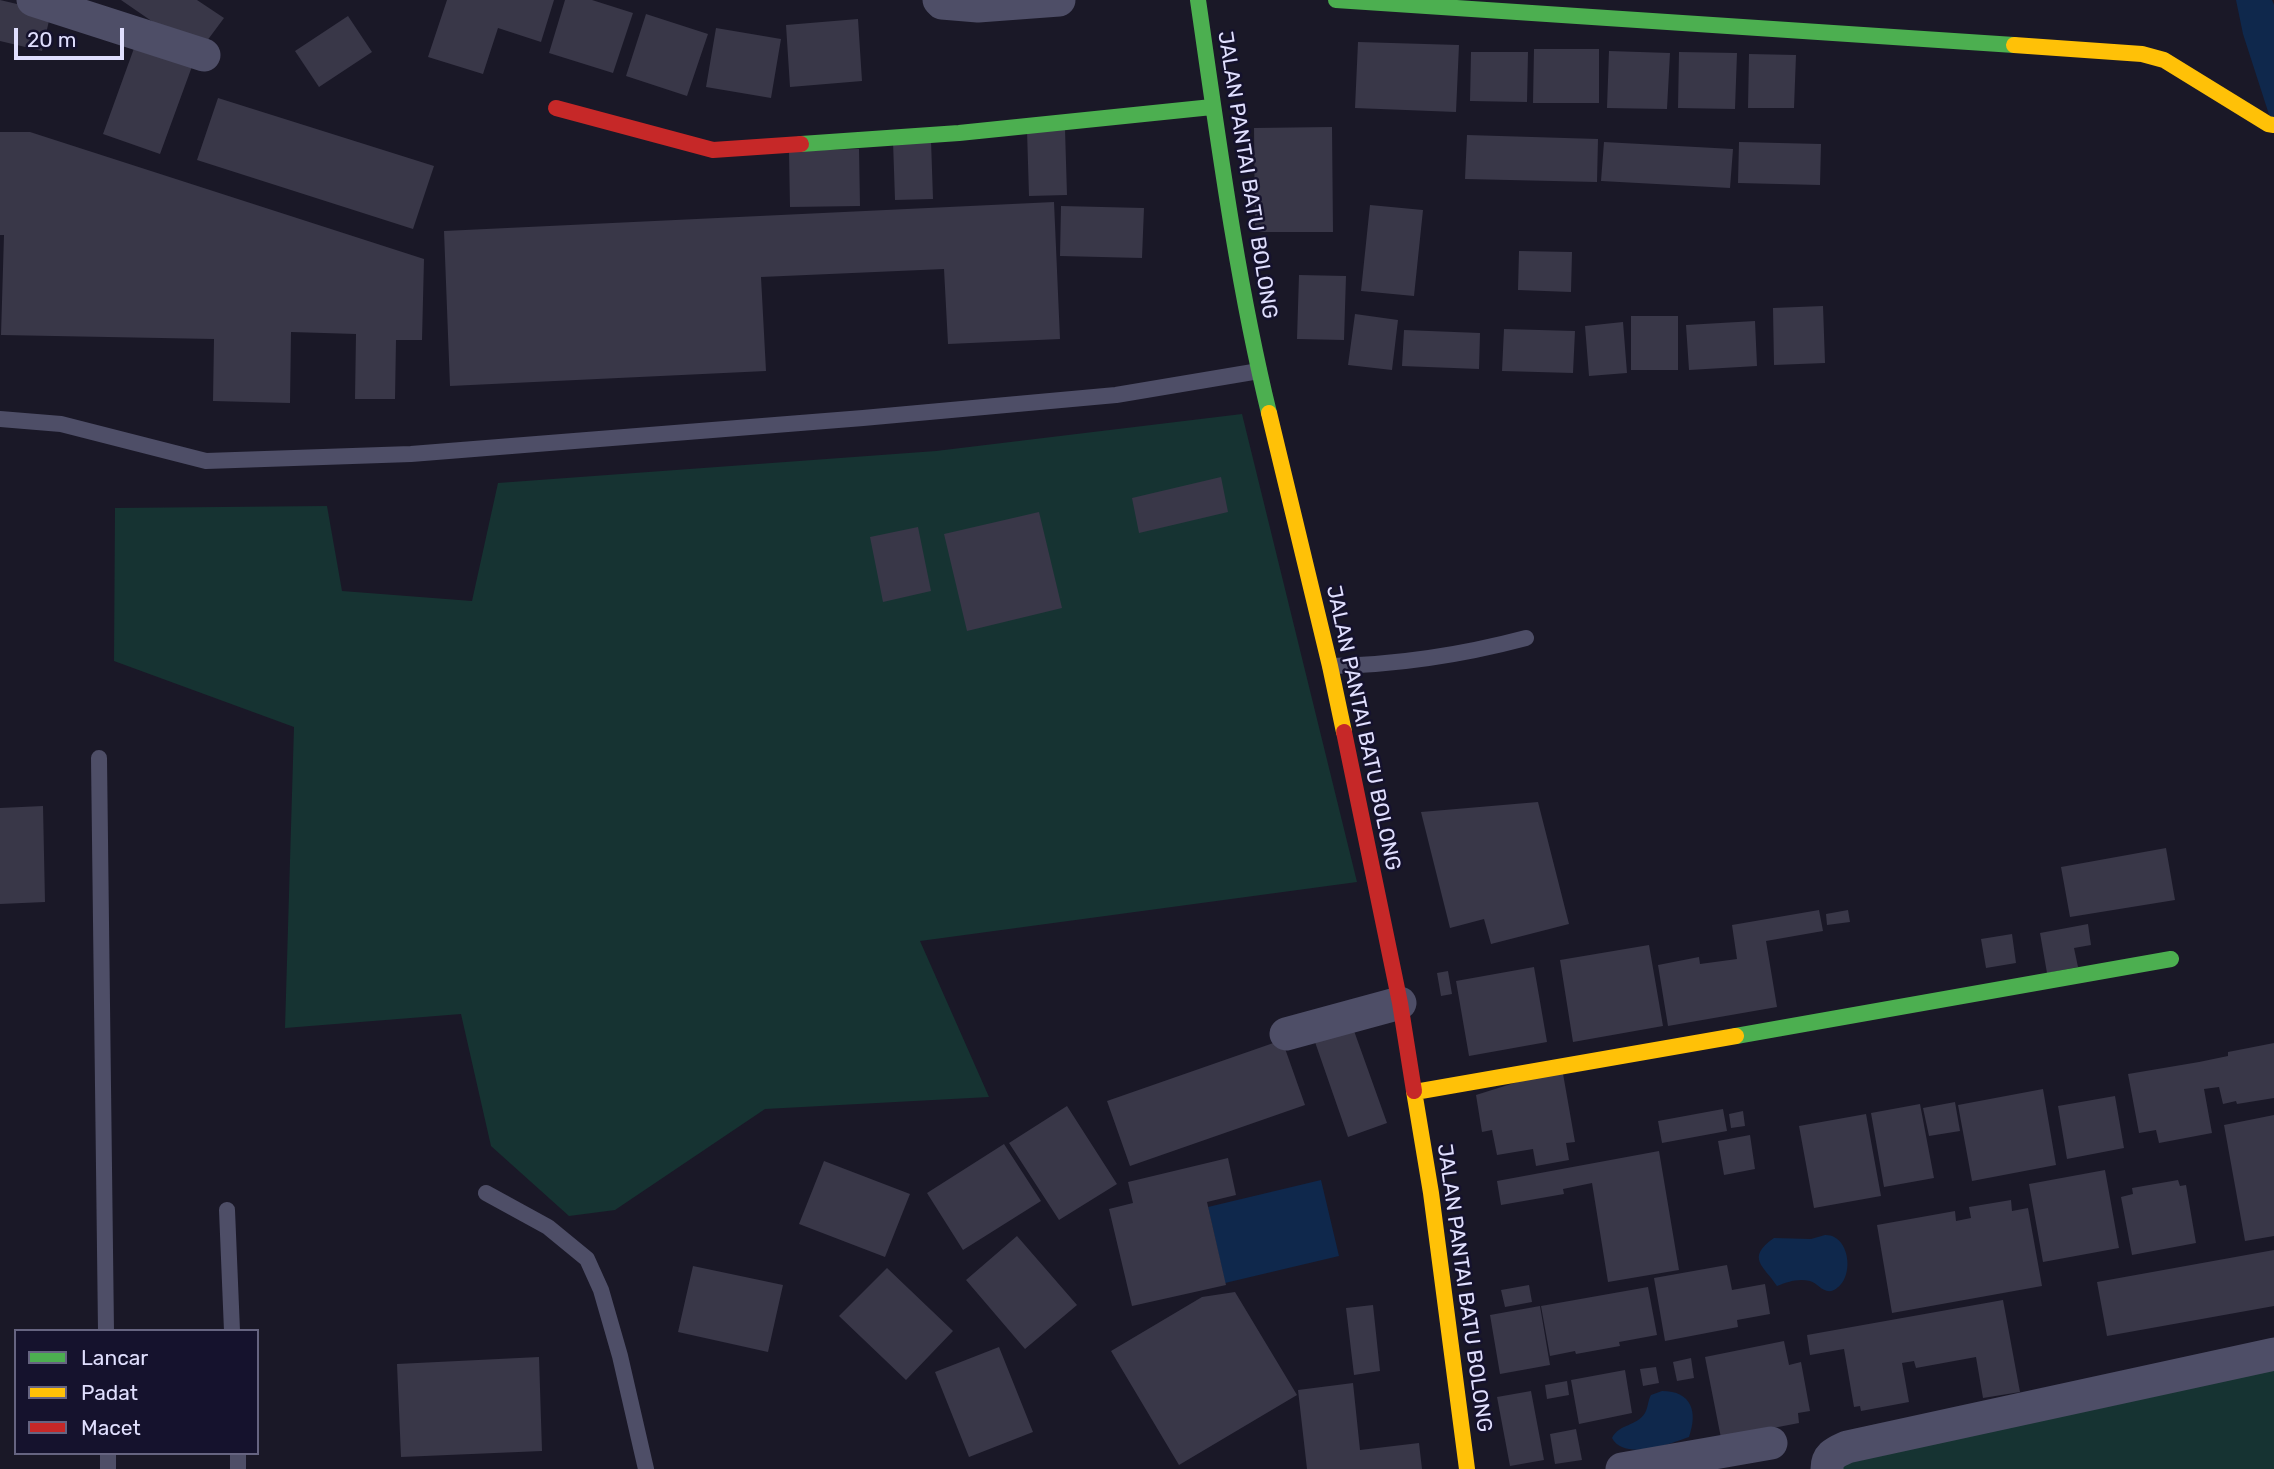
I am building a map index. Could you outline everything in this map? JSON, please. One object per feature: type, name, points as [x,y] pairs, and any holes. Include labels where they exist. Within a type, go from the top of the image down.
[{"type":"street","points":[[33,0],[204,55]]},
{"type":"street","points":[[939,0],[942,3],[978,6],[1059,0]]},
{"type":"street","name":"JALAN PANTAI BATU BOLONG","points":[[1198,0],[1225,188],[1259,371],[1330,666],[1400,1003],[1431,1193],[1467,1469]]},
{"type":"street","points":[[1336,0],[2142,54],[2164,60],[2271,124]]},
{"type":"street","points":[[556,108],[713,150],[959,133],[1212,107]]},
{"type":"street","points":[[1415,1092],[2171,959]]},
{"type":"street","points":[[1286,1034],[1400,1003]]},
{"type":"street","points":[[1827,1469],[1827,1463],[1833,1453],[1847,1447],[2274,1354]]},
{"type":"street","points":[[1622,1469],[1771,1443]]},
{"type":"lane","points":[[0,419],[61,424],[206,461],[411,454],[1116,395],[1259,371]]},
{"type":"lane","points":[[1330,666],[1361,666],[1480,650],[1526,638]]},
{"type":"lane","points":[[99,758],[106,1329]]},
{"type":"lane","points":[[486,1193],[548,1227],[587,1259],[601,1290],[620,1356],[646,1469]]},
{"type":"lane","points":[[227,1210],[232,1329]]},
{"type":"green space","points":[[1242,414],[1357,882],[920,941],[989,1097],[765,1109],[615,1210],[569,1216],[491,1146],[461,1014],[285,1028],[294,727],[114,661],[115,508],[327,506],[342,591],[472,601],[498,483],[936,451]]},
{"type":"green space","points":[[2274,1366],[2274,1469],[1841,1469],[1840,1463]]},
{"type":"water","points":[[2236,0],[2272,0],[2274,5],[2274,130],[2243,34]]},
{"type":"water","points":[[1321,1180],[1339,1256],[1225,1283],[1208,1207]]},
{"type":"water","points":[[1825,1235],[1840,1242],[1847,1258],[1845,1277],[1834,1290],[1827,1291],[1806,1280],[1777,1286],[1760,1262],[1760,1251],[1774,1238],[1811,1239]]},
{"type":"water","points":[[1662,1391],[1680,1395],[1690,1405],[1693,1419],[1689,1437],[1648,1449],[1626,1449],[1618,1445],[1612,1438],[1615,1433],[1642,1417],[1651,1395]]},
{"type":"building","points":[[0,0],[51,12],[42,51],[0,41]]},
{"type":"building","points":[[121,0],[197,0],[224,18],[198,53]]},
{"type":"building","points":[[447,0],[554,0],[541,42],[498,28],[483,74],[428,57]]},
{"type":"building","points":[[565,0],[592,0],[633,13],[613,73],[549,53]]},
{"type":"building","points":[[646,14],[708,34],[687,96],[626,76]]},
{"type":"building","points":[[348,16],[372,52],[319,87],[295,51]]},
{"type":"building","points":[[858,19],[862,81],[790,87],[786,25]]},
{"type":"building","points":[[716,28],[781,39],[771,98],[706,87]]},
{"type":"building","points":[[137,40],[194,61],[160,154],[103,134]]},
{"type":"building","points":[[1358,42],[1459,45],[1456,112],[1355,108]]},
{"type":"building","points":[[1534,49],[1599,49],[1599,103],[1533,103]]},
{"type":"building","points":[[1609,51],[1670,53],[1667,109],[1607,108]]},
{"type":"building","points":[[1471,52],[1528,52],[1527,102],[1470,101]]},
{"type":"building","points":[[1679,52],[1737,53],[1735,109],[1678,108]]},
{"type":"building","points":[[1749,54],[1796,55],[1794,108],[1748,108]]},
{"type":"building","points":[[218,98],[434,166],[413,229],[197,160]]},
{"type":"building","points":[[1332,127],[1333,232],[1255,232],[1254,128]]},
{"type":"building","points":[[1065,129],[1067,195],[1029,196],[1027,130]]},
{"type":"building","points":[[0,132],[30,132],[424,259],[422,340],[396,340],[395,399],[355,399],[356,334],[291,332],[290,403],[213,401],[214,339],[1,335],[4,235],[0,235]]},
{"type":"building","points":[[1467,135],[1598,139],[1597,182],[1465,179]]},
{"type":"building","points":[[931,140],[933,199],[895,200],[893,141]]},
{"type":"building","points":[[1604,142],[1733,149],[1730,188],[1601,181]]},
{"type":"building","points":[[1739,142],[1821,144],[1820,185],[1738,183]]},
{"type":"building","points":[[859,149],[860,206],[790,207],[789,151]]},
{"type":"building","points":[[1054,202],[1060,339],[948,344],[944,269],[761,277],[766,371],[450,386],[444,231]]},
{"type":"building","points":[[1370,205],[1423,210],[1414,296],[1361,291]]},
{"type":"building","points":[[1061,206],[1144,208],[1142,258],[1060,256]]},
{"type":"building","points":[[1519,251],[1572,252],[1571,292],[1518,290]]},
{"type":"building","points":[[1299,275],[1346,276],[1344,340],[1297,339]]},
{"type":"building","points":[[1823,306],[1825,363],[1774,365],[1773,308]]},
{"type":"building","points":[[1355,314],[1398,320],[1392,370],[1348,365]]},
{"type":"building","points":[[1631,316],[1678,316],[1678,370],[1631,370]]},
{"type":"building","points":[[1755,321],[1757,366],[1689,370],[1686,325]]},
{"type":"building","points":[[1623,322],[1627,373],[1589,376],[1585,326]]},
{"type":"building","points":[[1504,329],[1575,331],[1573,373],[1502,371]]},
{"type":"building","points":[[1404,330],[1480,333],[1479,369],[1402,366]]},
{"type":"building","points":[[1221,477],[1228,512],[1139,533],[1132,498]]},
{"type":"building","points":[[1039,512],[1062,608],[967,631],[944,534]]},
{"type":"building","points":[[918,527],[931,591],[883,602],[870,537]]},
{"type":"building","points":[[1538,802],[1569,924],[1491,944],[1484,919],[1450,928],[1421,812]]},
{"type":"building","points":[[43,806],[45,902],[0,904],[0,808]]},
{"type":"building","points":[[2166,848],[2175,900],[2070,917],[2061,867]]},
{"type":"building","points":[[1819,910],[1823,931],[1766,941],[1777,1007],[1668,1026],[1658,965],[1699,957],[1700,964],[1737,959],[1732,925]]},
{"type":"building","points":[[1848,910],[1850,922],[1827,925],[1826,914]]},
{"type":"building","points":[[2088,924],[2091,945],[2074,948],[2078,967],[2047,973],[2040,933]]},
{"type":"building","points":[[2012,934],[2016,963],[1986,968],[1981,939]]},
{"type":"building","points":[[1649,945],[1663,1026],[1573,1042],[1560,960]]},
{"type":"building","points":[[1534,967],[1547,1042],[1469,1056],[1456,981]]},
{"type":"building","points":[[1448,971],[1452,994],[1441,996],[1437,973]]},
{"type":"building","points":[[1353,1028],[1387,1123],[1348,1137],[1315,1042]]},
{"type":"building","points":[[1282,1040],[1305,1105],[1130,1166],[1107,1101]]},
{"type":"building","points":[[2274,1043],[2274,1098],[2223,1104],[2219,1087],[2204,1089],[2212,1133],[2159,1143],[2156,1130],[2139,1133],[2128,1074],[2228,1056],[2228,1052]]},
{"type":"building","points":[[1562,1068],[1575,1142],[1566,1143],[1569,1160],[1536,1166],[1533,1149],[1497,1155],[1492,1130],[1482,1132],[1476,1095]]},
{"type":"building","points":[[2043,1089],[2056,1165],[1972,1181],[1958,1105]]},
{"type":"building","points":[[2115,1096],[2124,1148],[2067,1159],[2058,1106]]},
{"type":"building","points":[[1955,1102],[1960,1131],[1929,1136],[1923,1108]]},
{"type":"building","points":[[1920,1104],[1934,1178],[1884,1187],[1871,1113]]},
{"type":"building","points":[[1067,1106],[1117,1184],[1059,1220],[1009,1143]]},
{"type":"building","points":[[1723,1109],[1727,1131],[1662,1143],[1658,1121]]},
{"type":"building","points":[[1743,1111],[1745,1126],[1731,1128],[1729,1114]]},
{"type":"building","points":[[1866,1114],[1881,1196],[1814,1208],[1799,1126]]},
{"type":"building","points":[[2274,1115],[2274,1236],[2245,1241],[2224,1125]]},
{"type":"building","points":[[1750,1135],[1755,1169],[1724,1175],[1718,1141]]},
{"type":"building","points":[[1004,1144],[1041,1201],[963,1250],[927,1193]]},
{"type":"building","points":[[1659,1151],[1679,1270],[1608,1282],[1592,1183],[1563,1189],[1564,1194],[1501,1205],[1497,1181]]},
{"type":"building","points":[[1228,1158],[1236,1195],[1207,1202],[1226,1285],[1132,1306],[1109,1209],[1133,1203],[1128,1182]]},
{"type":"building","points":[[824,1161],[910,1194],[885,1257],[799,1224]]},
{"type":"building","points":[[2105,1170],[2119,1248],[2043,1262],[2029,1184]]},
{"type":"building","points":[[2178,1180],[2180,1186],[2186,1185],[2196,1243],[2132,1255],[2121,1197],[2133,1194],[2132,1188]]},
{"type":"building","points":[[2011,1200],[2012,1211],[2028,1208],[2042,1286],[1892,1313],[1877,1225],[1955,1211],[1956,1221],[1971,1218],[1969,1207]]},
{"type":"building","points":[[1017,1236],[1077,1305],[1025,1349],[966,1280]]},
{"type":"building","points":[[2274,1250],[2274,1306],[2107,1336],[2097,1282]]},
{"type":"building","points":[[1727,1265],[1732,1290],[1765,1284],[1770,1314],[1737,1320],[1738,1327],[1665,1341],[1654,1278]]},
{"type":"building","points":[[693,1266],[783,1285],[768,1352],[678,1332]]},
{"type":"building","points":[[887,1268],[953,1331],[906,1380],[839,1316]]},
{"type":"building","points":[[1529,1285],[1532,1302],[1505,1307],[1501,1290]]},
{"type":"building","points":[[1648,1287],[1657,1335],[1619,1342],[1620,1346],[1550,1356],[1541,1306]]},
{"type":"building","points":[[1235,1292],[1297,1395],[1179,1465],[1111,1351],[1202,1297]]},
{"type":"building","points":[[2003,1300],[2020,1392],[1983,1398],[1976,1357],[1916,1368],[1914,1361],[1902,1363],[1909,1402],[1861,1411],[1860,1406],[1854,1407],[1844,1349],[1810,1355],[1807,1335]]},
{"type":"building","points":[[1373,1305],[1380,1371],[1354,1375],[1346,1308]]},
{"type":"building","points":[[1540,1306],[1550,1365],[1500,1374],[1490,1315]]},
{"type":"building","points":[[1784,1341],[1789,1365],[1801,1362],[1810,1411],[1798,1413],[1799,1423],[1721,1438],[1705,1357]]},
{"type":"building","points":[[999,1347],[1033,1432],[969,1457],[935,1372]]},
{"type":"building","points":[[539,1357],[542,1451],[401,1457],[397,1364]]},
{"type":"building","points":[[1691,1358],[1694,1378],[1677,1381],[1673,1362]]},
{"type":"building","points":[[1656,1367],[1659,1383],[1643,1386],[1640,1369]]},
{"type":"building","points":[[1625,1370],[1632,1413],[1579,1424],[1571,1380]]},
{"type":"building","points":[[1567,1381],[1569,1395],[1547,1399],[1545,1385]]},
{"type":"building","points":[[1353,1383],[1360,1450],[1419,1443],[1422,1469],[1307,1469],[1298,1390]]},
{"type":"building","points":[[1531,1391],[1544,1460],[1510,1466],[1497,1397]]},
{"type":"building","points":[[1576,1429],[1582,1460],[1555,1464],[1550,1434]]},
{"type":"traffic: fast","points":[[1198,0],[1237,259],[1269,413]]},
{"type":"traffic: fast","points":[[1336,0],[2014,45]]},
{"type":"traffic: fast","points":[[801,144],[959,133],[1212,107]]},
{"type":"traffic: fast","points":[[1736,1036],[2171,959]]},
{"type":"traffic: slow","points":[[2014,45],[2142,54],[2164,60],[2268,124],[2274,125]]},
{"type":"traffic: slow","points":[[1269,413],[1344,732]]},
{"type":"traffic: slow","points":[[1415,1092],[1736,1036]]},
{"type":"traffic: slow","points":[[1414,1091],[1431,1193],[1467,1469]]},
{"type":"traffic: jam","points":[[556,108],[713,150],[801,144]]},
{"type":"traffic: jam","points":[[1344,732],[1400,1003],[1414,1091]]}]
